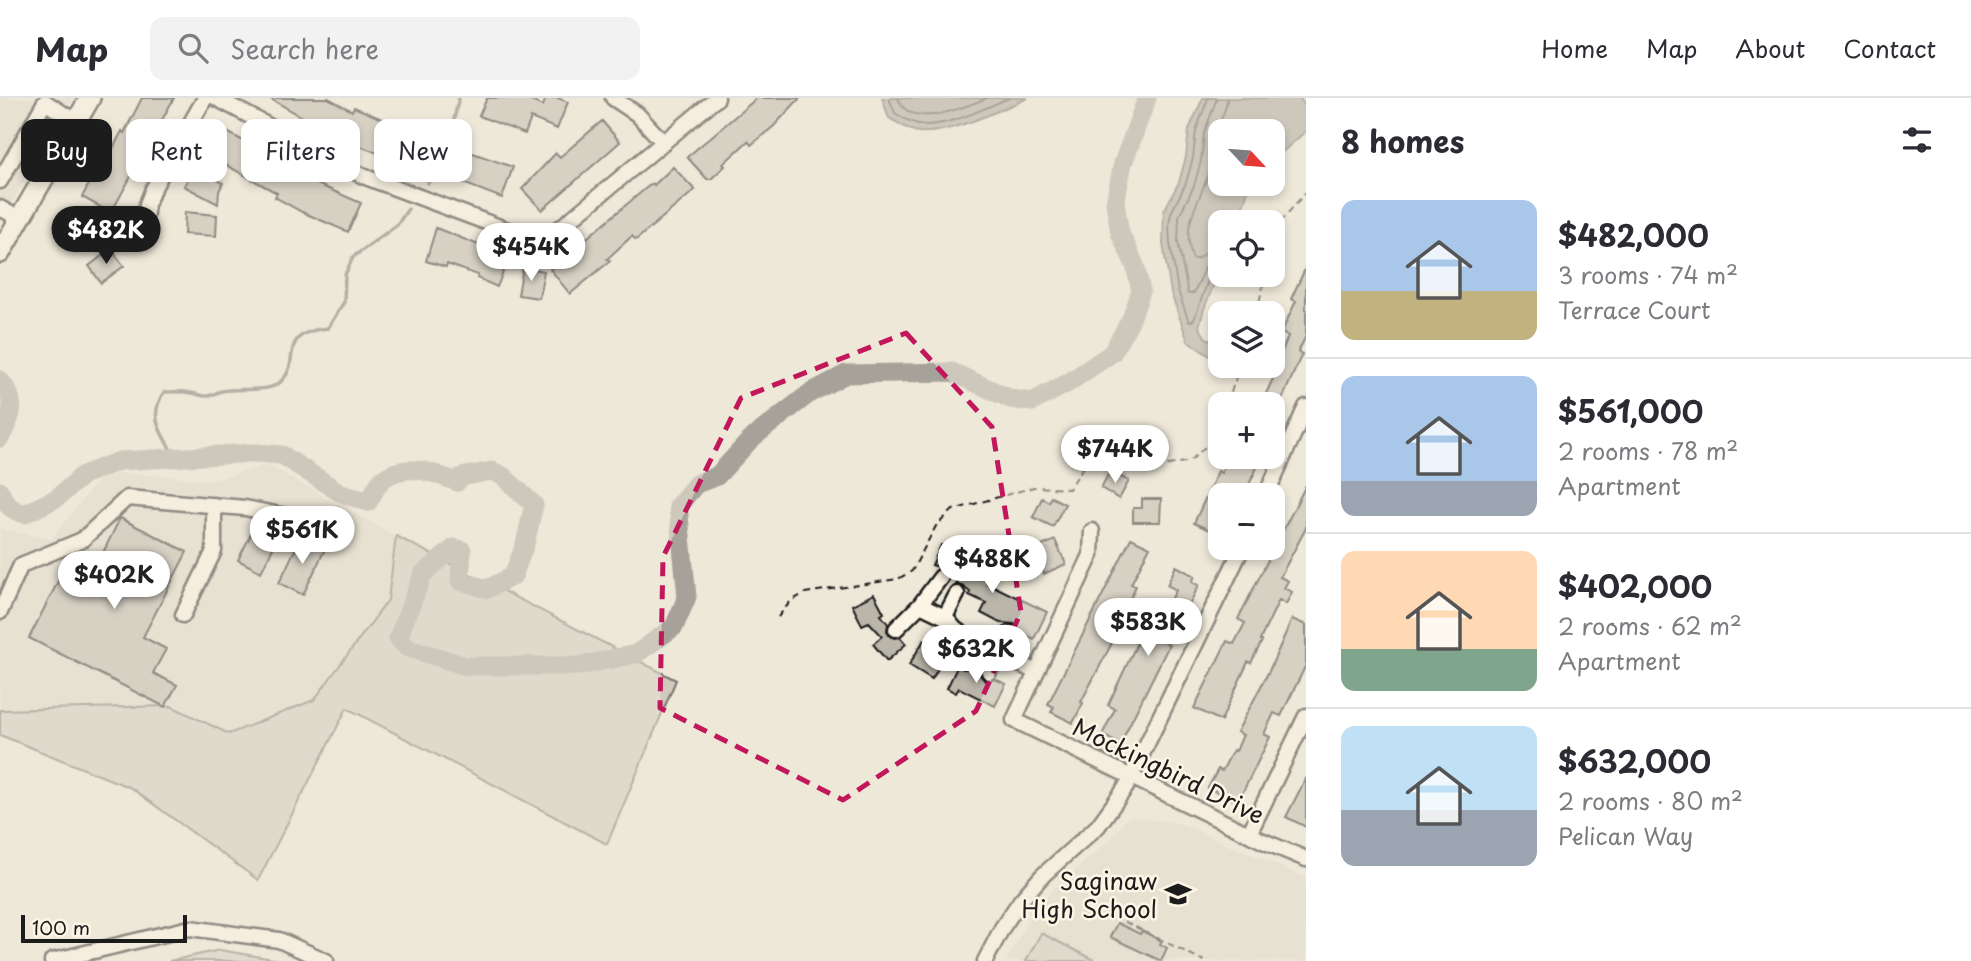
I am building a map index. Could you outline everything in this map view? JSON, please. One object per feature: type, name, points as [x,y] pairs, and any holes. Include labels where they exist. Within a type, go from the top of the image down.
[{"type":"main road","points":[[78,119],[90,98]]},
{"type":"main road","points":[[0,253],[40,182]]},
{"type":"street","points":[[144,228],[147,204],[153,189],[205,98]]},
{"type":"street","points":[[216,98],[363,176],[526,237],[543,237],[559,229],[717,98]]},
{"type":"street","points":[[613,98],[637,114],[664,143]]},
{"type":"street","points":[[0,181],[44,99],[72,119]]},
{"type":"street","points":[[0,208],[18,218]]},
{"type":"street","points":[[1271,483],[1306,407]]},
{"type":"street","points":[[0,612],[21,565],[82,540],[127,498],[245,508],[291,517],[321,531]]},
{"type":"street","points":[[183,615],[214,551],[215,505]]},
{"type":"street","points":[[920,605],[945,617],[955,629],[974,642],[1036,672],[1091,555],[1092,531]]},
{"type":"street","points":[[985,961],[1002,928],[1021,900],[1042,876],[1098,825],[1117,801],[1236,560]]},
{"type":"street","points":[[896,629],[920,605],[941,578]]},
{"type":"street","points":[[945,617],[957,594]]},
{"type":"street","points":[[947,644],[955,629]]},
{"type":"street","points":[[989,672],[1010,633]]},
{"type":"street","points":[[966,660],[974,642]]},
{"type":"street","name":"Mockingbird Drive","points":[[1036,672],[1014,720],[1306,859]]},
{"type":"street","points":[[1249,834],[1306,716]]},
{"type":"street","points":[[52,961],[190,928],[279,940],[326,961]]},
{"type":"path","points":[[1285,216],[1306,192]]},
{"type":"path","points":[[778,617],[791,601],[805,593],[898,579],[912,571],[936,526],[953,510],[1034,487],[1069,489],[1082,469],[1101,458],[1134,453],[1164,466],[1190,461],[1208,444]]},
{"type":"path","points":[[1103,911],[1204,961]]},
{"type":"highlighted area","points":[[906,333],[992,427],[1021,612],[976,711],[843,800],[660,708],[663,557],[741,398]]},
{"type":"shaded area","points":[[0,98],[73,98],[61,119],[21,119],[21,182],[24,182],[0,222]]},
{"type":"shaded area","points":[[267,465],[396,536],[388,600],[314,700],[229,734],[171,706],[0,710],[0,529],[51,539],[105,472],[214,480]]},
{"type":"shaded area","points":[[396,536],[676,680],[607,844],[347,708],[258,880],[131,788],[0,735],[0,710],[171,706],[229,734],[314,700],[388,600]]},
{"type":"shaded area","name":"Saginaw High School","points":[[1129,817],[1179,823],[1306,878],[1306,961],[1006,961],[1033,913],[1054,889],[1110,840]]},
{"type":"shaded area","points":[[1041,933],[1096,961],[1026,961]]},
{"type":"shaded area","points":[[220,950],[279,960],[280,961],[169,961]]},
{"type":"water","points":[[882,98],[1028,98],[971,122],[925,132],[911,130],[889,118]]},
{"type":"water","points":[[1203,98],[1300,98],[1306,108],[1306,131],[1285,150],[1285,119],[1208,119],[1208,196],[1246,196],[1242,210],[1208,210],[1208,287],[1213,287],[1199,327],[1208,339],[1208,355],[1188,341],[1171,293],[1163,244],[1164,211],[1179,182],[1186,157],[1189,129]]},
{"type":"building","points":[[142,98],[174,98],[162,119],[131,119]]},
{"type":"building","points":[[269,98],[328,98],[352,111],[354,107],[382,119],[374,119],[374,152],[360,146],[360,119],[306,119]]},
{"type":"building","points":[[487,98],[524,98],[543,106],[546,98],[558,98],[568,102],[557,129],[531,118],[525,134],[479,116]]},
{"type":"building","points":[[757,98],[800,98],[774,126],[751,145],[748,141],[711,179],[707,179],[687,157]]},
{"type":"building","points":[[602,121],[620,142],[542,210],[522,189],[556,153],[560,157]]},
{"type":"building","points":[[126,129],[128,182],[111,213],[82,197],[90,182],[112,182],[112,150],[122,131],[124,133]]},
{"type":"building","points":[[227,132],[241,140],[241,173],[227,166]]},
{"type":"building","points":[[472,153],[513,167],[502,198],[460,182],[472,182]]},
{"type":"building","points":[[673,167],[695,190],[636,240],[632,236],[607,259],[610,261],[570,294],[550,269]]},
{"type":"building","points":[[186,182],[223,183],[218,204],[184,186]]},
{"type":"building","points":[[257,182],[313,182],[361,203],[348,232],[302,212],[275,197],[277,193]]},
{"type":"building","points":[[185,212],[217,215],[216,236],[184,234]]},
{"type":"building","points":[[76,214],[108,220],[105,241],[72,235]]},
{"type":"building","points":[[436,228],[509,257],[497,287],[477,278],[478,275],[447,264],[446,267],[426,261]]},
{"type":"building","points":[[111,249],[124,266],[101,283],[89,266]]},
{"type":"building","points":[[523,267],[544,271],[539,298],[518,295]]},
{"type":"building","points":[[1306,267],[1306,336],[1298,352],[1302,354],[1285,393],[1267,392],[1273,378],[1285,378],[1285,344],[1288,336],[1285,335],[1285,324],[1296,301],[1291,299]]},
{"type":"building","points":[[1223,469],[1256,469],[1250,483],[1212,483],[1218,471],[1221,473]]},
{"type":"building","points":[[1110,471],[1129,481],[1119,499],[1101,488]]},
{"type":"building","points":[[1306,485],[1306,528],[1280,577],[1288,581],[1284,588],[1292,592],[1286,604],[1279,600],[1260,640],[1262,641],[1251,663],[1248,662],[1221,721],[1194,708],[1227,641],[1234,644],[1245,623],[1238,619],[1268,560],[1285,560],[1285,526]]},
{"type":"building","points":[[1208,493],[1208,529],[1194,523]]},
{"type":"building","points":[[1051,497],[1065,504],[1053,527],[1033,517],[1042,498],[1049,502]]},
{"type":"building","points":[[1142,499],[1161,499],[1160,522],[1133,522],[1133,508],[1142,508]]},
{"type":"building","points":[[120,518],[187,552],[143,637],[166,649],[153,673],[177,685],[165,707],[29,638],[71,556],[95,569]]},
{"type":"building","points":[[258,520],[283,528],[261,572],[238,560]]},
{"type":"building","points":[[301,537],[325,549],[303,595],[279,583]]},
{"type":"building","points":[[1131,538],[1150,547],[1131,584],[1136,586],[1110,642],[1112,643],[1073,723],[1051,712],[1054,707],[1048,704]]},
{"type":"building","points":[[1055,540],[1066,564],[1044,574],[1033,550]]},
{"type":"building","points":[[941,545],[961,555],[960,559],[991,574],[987,583],[1047,612],[1034,639],[1019,631],[1014,624],[1000,623],[981,613],[986,603],[955,584],[958,578],[946,569],[932,565]]},
{"type":"building","points":[[1176,566],[1195,576],[1192,582],[1199,585],[1178,627],[1171,624],[1163,641],[1169,645],[1120,744],[1102,735],[1115,709],[1108,705],[1146,624],[1156,630],[1176,590],[1167,585]]},
{"type":"building","points":[[874,594],[884,613],[881,615],[888,624],[889,635],[900,637],[906,644],[887,661],[873,644],[882,636],[869,622],[862,625],[852,605]]},
{"type":"building","points":[[1292,619],[1306,625],[1306,665],[1281,716],[1274,713],[1264,734],[1270,737],[1238,802],[1208,788],[1218,769],[1222,771],[1233,750],[1236,751],[1243,735],[1237,732]]},
{"type":"building","points":[[924,640],[946,654],[932,679],[909,665]]},
{"type":"building","points":[[958,665],[963,669],[973,667],[979,670],[985,681],[995,679],[1006,684],[995,706],[959,688],[956,693],[947,688]]},
{"type":"building","points":[[1306,778],[1306,827],[1286,817]]},
{"type":"building","points":[[1117,923],[1162,941],[1160,944],[1167,948],[1161,961],[1110,937]]},
{"type":"waterway","points":[[428,183],[447,152],[459,98]]},
{"type":"waterway","points":[[0,491],[9,506],[24,514],[57,498],[83,475],[119,461],[255,453],[282,455],[339,492],[368,502],[383,479],[401,471],[420,470],[457,482],[461,477],[492,471],[503,476],[534,505],[525,544],[513,576],[487,589],[460,581],[462,550],[454,548],[423,574],[398,638],[406,647],[466,666],[578,666],[636,654],[674,627],[687,597],[678,506],[696,484],[717,476],[751,439],[810,393],[846,374],[952,372],[1011,399],[1032,402],[1068,383],[1112,353],[1131,319],[1141,291],[1135,265],[1120,233],[1115,203],[1123,163],[1147,98]]},
{"type":"waterway","points":[[176,458],[158,426],[157,410],[164,392],[205,396],[222,391],[276,385],[285,377],[295,343],[311,331],[328,328],[344,302],[345,275],[353,257],[397,225],[408,209]]},
{"type":"waterway","points":[[0,380],[9,395],[12,409],[0,438]]},
{"type":"place","name":"Saginaw High School","points":[[1178,894]]}]
